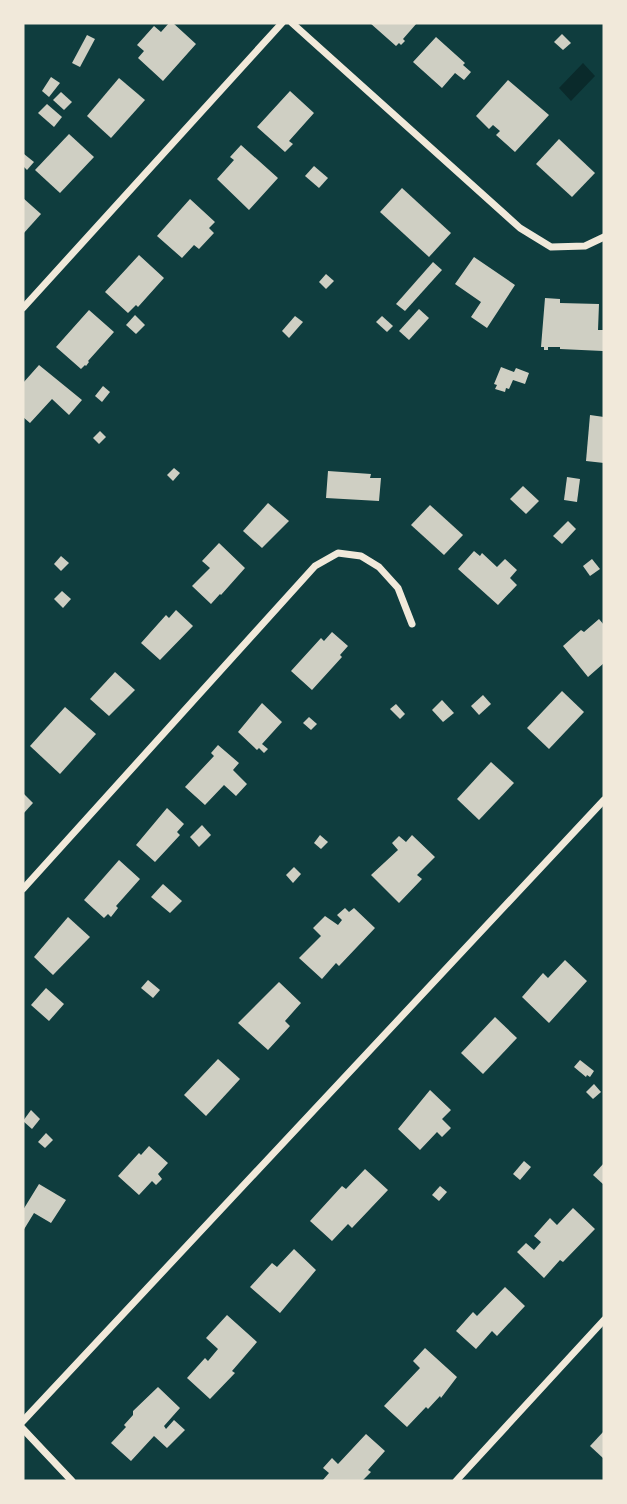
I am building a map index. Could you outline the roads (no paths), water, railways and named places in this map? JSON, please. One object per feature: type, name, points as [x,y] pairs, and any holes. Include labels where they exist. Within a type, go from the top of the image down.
[{"type":"street","points":[[23,307],[282,23]]},
{"type":"street","points":[[292,23],[520,228],[551,247],[585,246],[604,237]]},
{"type":"street","points":[[23,889],[315,566],[338,552],[361,556],[379,567],[398,588],[411,624]]},
{"type":"street","points":[[23,1421],[604,800]]},
{"type":"street","points":[[456,1481],[604,1321]]},
{"type":"street","points":[[23,1429],[72,1481]]},
{"type":"water","points":[[583,63],[595,76],[571,101],[559,88]]}]
